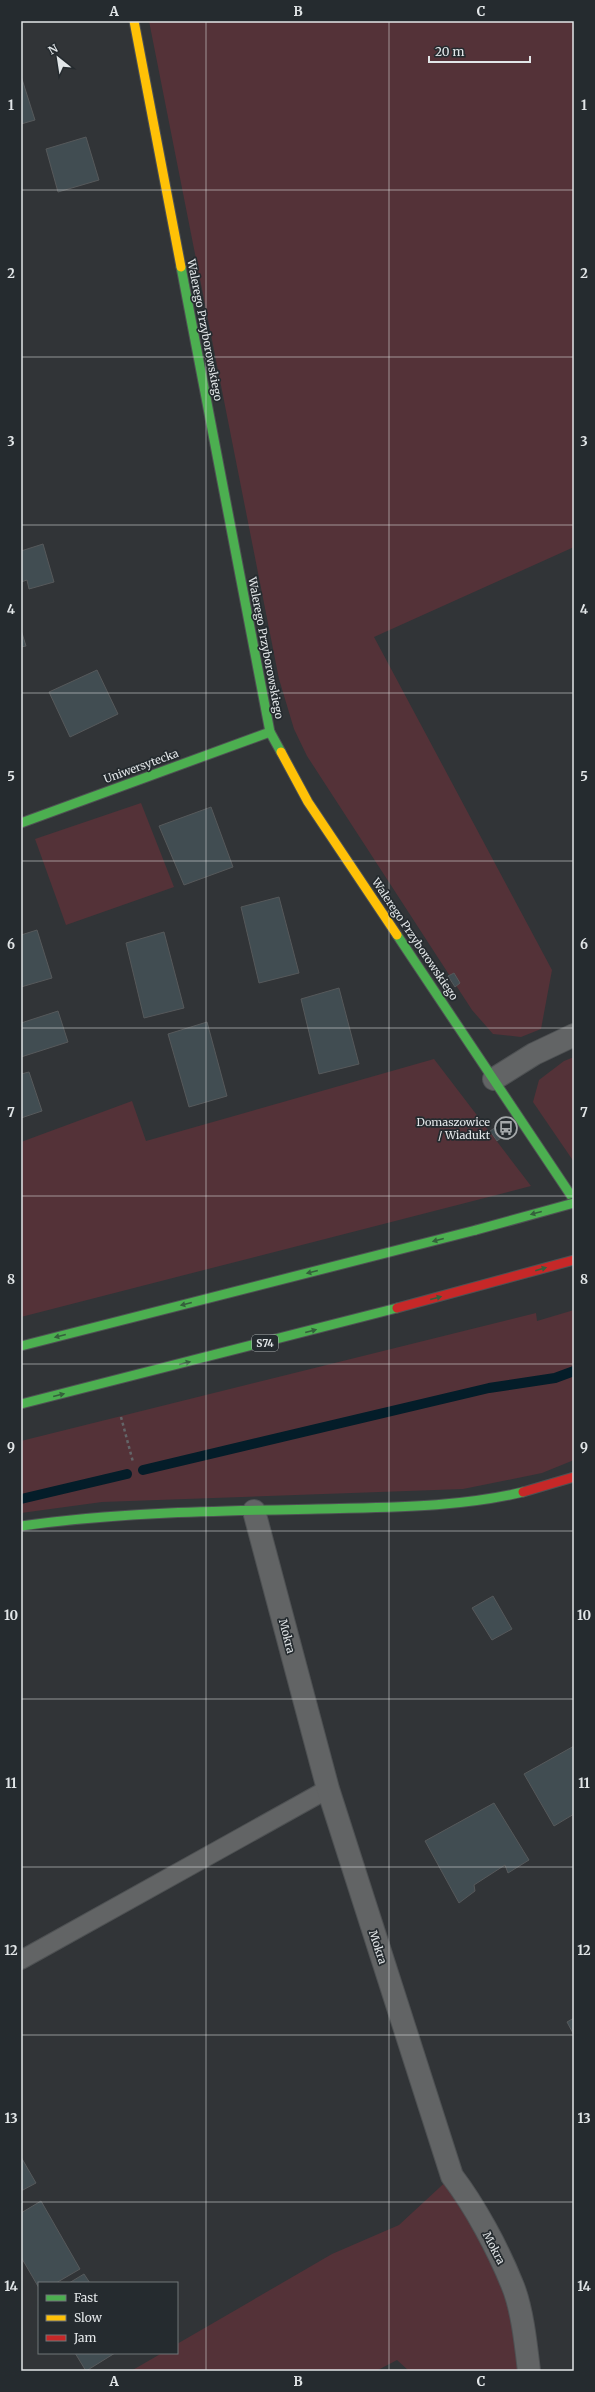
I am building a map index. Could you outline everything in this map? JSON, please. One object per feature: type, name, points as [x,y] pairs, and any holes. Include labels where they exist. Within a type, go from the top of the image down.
[{"type":"main road","name":"Walerego Przyborowskiego","points":[[134,21],[270,732],[308,802],[574,1200]]},
{"type":"main road","name":"Uniwersytecka","points":[[21,823],[270,732]]},
{"type":"main road","points":[[21,1346],[476,1230],[574,1203]]},
{"type":"main road","name":"S74","points":[[21,1404],[304,1333],[574,1260]]},
{"type":"main road","points":[[21,1526],[105,1515],[428,1506],[515,1496],[574,1477]]},
{"type":"street","points":[[494,1079],[534,1054],[574,1035]]},
{"type":"street","name":"Mokra","points":[[254,1511],[328,1789],[452,2176],[469,2197],[513,2284],[526,2345],[529,2371]]},
{"type":"lane","points":[[21,1960],[328,1789]]},
{"type":"path","points":[[121,1416],[133,1462]]},
{"type":"shaded area","points":[[149,21],[574,21],[574,547],[374,637],[552,970],[541,1029],[521,1037],[493,1034],[472,1010],[307,756],[294,729],[279,679]]},
{"type":"shaded area","points":[[141,803],[174,887],[66,925],[35,839]]},
{"type":"shaded area","points":[[574,1057],[574,1162],[533,1102],[539,1080],[564,1061]]},
{"type":"shaded area","points":[[434,1059],[531,1186],[21,1317],[21,1142],[132,1101],[146,1141]]},
{"type":"shaded area","points":[[574,1310],[574,1460],[542,1473],[463,1489],[102,1502],[21,1513],[21,1441],[536,1313],[537,1321]]},
{"type":"shaded area","points":[[452,2176],[513,2284],[529,2371],[409,2371],[397,2360],[376,2371],[131,2371],[160,2354],[178,2354],[178,2343],[332,2254],[399,2225]]},
{"type":"building","points":[[21,76],[35,120],[21,124]]},
{"type":"building","points":[[86,137],[99,180],[58,192],[46,149]]},
{"type":"building","points":[[43,544],[54,582],[29,589],[27,580],[21,582],[21,551]]},
{"type":"building","points":[[21,630],[26,646],[21,647]]},
{"type":"building","points":[[97,670],[118,714],[70,737],[49,692]]},
{"type":"building","points":[[211,807],[233,867],[184,885],[159,826]]},
{"type":"building","points":[[279,897],[299,973],[259,983],[241,907]]},
{"type":"building","points":[[37,930],[52,978],[21,987],[21,935]]},
{"type":"building","points":[[164,932],[184,1008],[144,1018],[126,943]]},
{"type":"building","points":[[454,973],[460,983],[455,987],[448,976]]},
{"type":"building","points":[[339,988],[359,1064],[319,1074],[301,999]]},
{"type":"building","points":[[58,1011],[68,1042],[21,1057],[21,1023]]},
{"type":"building","points":[[207,1022],[227,1096],[189,1107],[168,1034]]},
{"type":"building","points":[[29,1072],[42,1111],[21,1118],[21,1074]]},
{"type":"building","points":[[496,1127],[502,1137],[497,1141],[490,1131]]},
{"type":"building","points":[[493,1596],[512,1629],[492,1640],[472,1608]]},
{"type":"building","points":[[574,1746],[574,1814],[554,1826],[524,1774]]},
{"type":"building","points":[[494,1803],[529,1860],[508,1873],[505,1865],[474,1885],[475,1891],[459,1903],[425,1841]]},
{"type":"building","points":[[574,2018],[574,2035],[567,2022]]},
{"type":"building","points":[[21,2157],[36,2183],[21,2191]]},
{"type":"building","points":[[41,2201],[80,2269],[58,2282],[38,2282],[38,2286],[21,2257],[21,2213]]},
{"type":"building","points":[[84,2274],[89,2282],[71,2282]]},
{"type":"building","points":[[76,2354],[113,2354],[86,2371]]},
{"type":"waterway","points":[[143,1470],[489,1388],[555,1378],[574,1371]]},
{"type":"waterway","points":[[21,1499],[127,1474]]},
{"type":"traffic: fast","points":[[181,267],[270,732],[281,752]]},
{"type":"traffic: fast","points":[[21,823],[270,732]]},
{"type":"traffic: fast","points":[[397,935],[574,1200]]},
{"type":"traffic: fast","points":[[476,1230],[574,1203]]},
{"type":"traffic: fast","points":[[21,1346],[476,1230]]},
{"type":"traffic: fast","points":[[21,1404],[397,1308]]},
{"type":"traffic: fast","points":[[21,1526],[58,1521],[169,1513],[421,1506],[472,1501],[523,1492]]},
{"type":"traffic: slow","points":[[134,21],[181,267]]},
{"type":"traffic: slow","points":[[281,752],[308,802],[397,935]]},
{"type":"traffic: jam","points":[[397,1308],[574,1260]]},
{"type":"traffic: jam","points":[[523,1492],[574,1477]]},
{"type":"place","name":"Domaszowice / Wiadukt","points":[[506,1128]]}]
